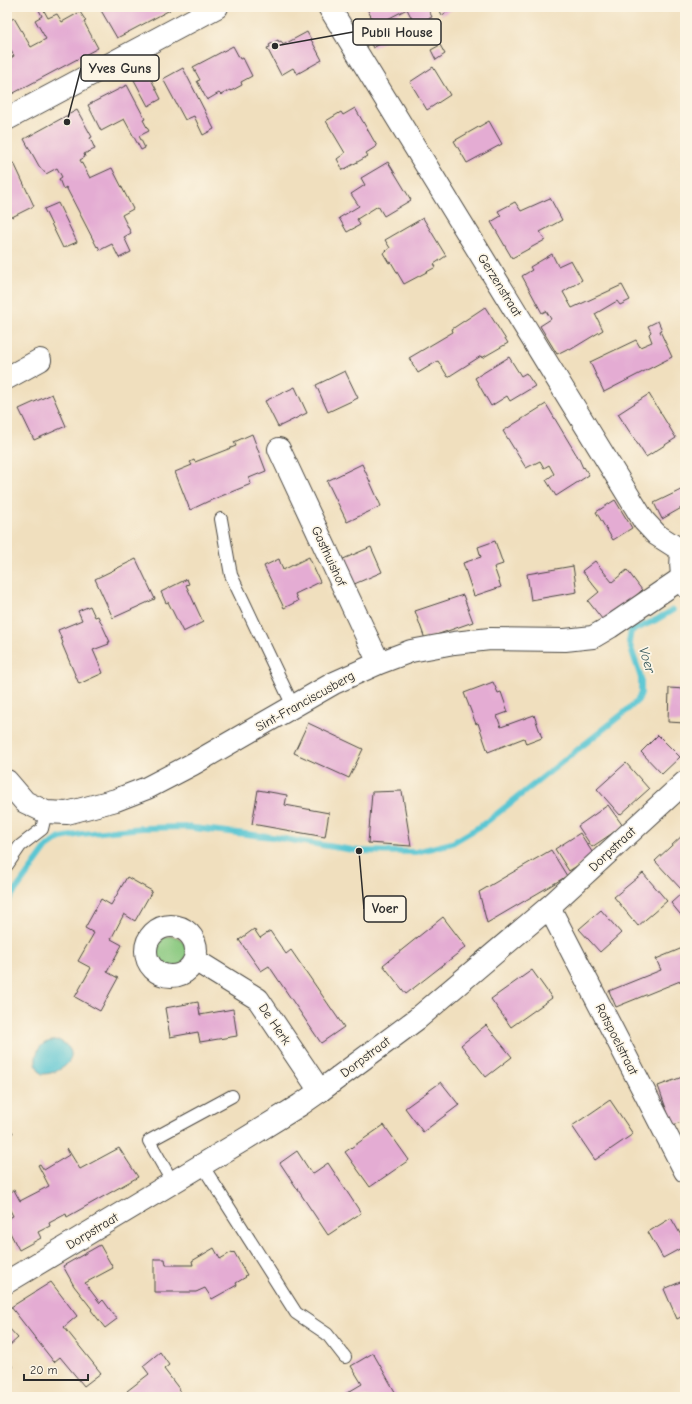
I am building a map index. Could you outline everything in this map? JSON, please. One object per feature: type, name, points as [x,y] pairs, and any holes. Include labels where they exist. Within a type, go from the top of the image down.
[{"type":"street","points":[[7,119],[217,7]]},
{"type":"street","name":"Gerzenstraat","points":[[329,7],[644,521],[657,535],[684,549]]},
{"type":"street","points":[[7,378],[40,360]]},
{"type":"street","name":"Gasthuishof","points":[[279,449],[379,663]]},
{"type":"street","points":[[684,549],[684,582]]},
{"type":"street","name":"Sint-Franciscusberg","points":[[7,781],[25,802],[46,812],[67,813],[116,800],[148,788],[193,764],[334,683],[379,663],[411,651],[454,642],[490,639],[565,640],[593,637],[684,582]]},
{"type":"street","name":"Dorpstraat","points":[[7,1282],[280,1118],[320,1091],[422,1015],[549,907],[685,782]]},
{"type":"street","name":"Rotspoelstraat","points":[[549,907],[685,1172]]},
{"type":"street","name":"De Herk","points":[[194,960],[258,1000],[320,1091]]},
{"type":"lane","points":[[222,518],[232,575],[293,706]]},
{"type":"lane","points":[[7,865],[20,846],[42,828],[46,812]]},
{"type":"lane","points":[[173,1183],[149,1141],[232,1096]]},
{"type":"lane","points":[[202,1165],[296,1313],[328,1334],[345,1357]]},
{"type":"green space","points":[[171,936],[180,939],[184,943],[187,952],[184,961],[180,965],[171,968],[162,965],[158,961],[155,952],[158,943],[162,939]]},
{"type":"water","points":[[58,1040],[66,1045],[70,1051],[71,1056],[69,1062],[58,1071],[42,1074],[37,1067],[37,1053],[41,1046],[45,1043]]},
{"type":"building","points":[[42,7],[48,18],[57,14],[62,22],[80,12],[86,21],[84,22],[98,48],[10,95],[7,90],[7,60],[14,56],[7,44],[7,35],[9,34],[7,30],[7,22],[14,18],[31,47],[46,39],[35,20],[42,16],[38,8]]},
{"type":"building","points":[[99,7],[168,7],[170,10],[117,38]]},
{"type":"building","points":[[366,7],[427,7],[432,17],[415,25],[407,9],[376,25],[385,41],[373,48],[364,30],[375,24]]},
{"type":"building","points":[[438,7],[457,7],[442,15]]},
{"type":"building","points":[[307,32],[322,60],[297,74],[293,68],[281,75],[267,48],[270,47],[269,45],[278,40],[279,42],[281,41],[283,45]]},
{"type":"building","points":[[440,45],[445,54],[436,60],[431,50]]},
{"type":"building","points":[[233,46],[240,59],[243,58],[252,76],[241,82],[242,85],[231,91],[230,90],[221,95],[219,93],[207,100],[197,81],[200,80],[193,67]]},
{"type":"building","points":[[433,67],[450,95],[427,110],[410,82]]},
{"type":"building","points":[[183,68],[214,129],[203,135],[194,116],[185,120],[163,79]]},
{"type":"building","points":[[148,73],[161,99],[148,106],[134,80]]},
{"type":"building","points":[[127,85],[145,119],[143,120],[149,131],[139,136],[145,148],[141,150],[124,119],[101,131],[88,105]]},
{"type":"building","points":[[355,108],[377,146],[366,153],[368,156],[343,170],[337,159],[345,153],[326,121],[341,112],[343,115]]},
{"type":"building","points":[[77,110],[92,137],[90,138],[95,149],[84,154],[85,157],[80,160],[90,178],[112,168],[133,209],[122,215],[131,233],[124,237],[131,252],[119,258],[112,244],[100,250],[98,246],[97,247],[66,187],[63,189],[59,179],[62,177],[57,168],[46,174],[39,166],[24,139]]},
{"type":"building","points":[[489,121],[502,144],[467,163],[454,141]]},
{"type":"building","points":[[388,162],[411,200],[384,216],[378,206],[357,219],[360,225],[347,232],[339,218],[359,206],[351,194],[365,185],[361,178]]},
{"type":"building","points":[[14,163],[34,206],[12,217],[7,208],[7,166]]},
{"type":"building","points":[[550,198],[562,220],[540,232],[545,240],[512,258],[491,222],[501,216],[498,211],[515,202],[521,211]]},
{"type":"building","points":[[58,203],[77,242],[63,248],[44,209]]},
{"type":"building","points":[[423,218],[446,256],[434,264],[436,267],[404,284],[391,262],[389,263],[383,253],[390,248],[385,240]]},
{"type":"building","points":[[552,254],[558,266],[571,260],[582,280],[563,292],[572,308],[622,285],[630,300],[620,305],[617,301],[595,314],[603,330],[570,350],[569,348],[557,354],[540,326],[551,319],[546,311],[542,313],[522,276],[532,270],[530,267]]},
{"type":"building","points":[[485,307],[508,343],[482,358],[481,356],[448,377],[438,361],[418,373],[409,358],[453,332],[452,329]]},
{"type":"building","points":[[658,321],[662,330],[660,331],[672,357],[604,392],[590,362],[636,340],[640,347],[652,342],[649,334],[651,332],[648,326]]},
{"type":"building","points":[[509,357],[521,376],[526,373],[535,386],[510,401],[507,396],[491,406],[475,378]]},
{"type":"building","points":[[345,371],[358,398],[328,412],[316,385]]},
{"type":"building","points":[[295,387],[307,413],[278,427],[265,401]]},
{"type":"building","points":[[52,394],[66,426],[34,440],[19,409]]},
{"type":"building","points":[[649,394],[676,438],[646,457],[618,414]]},
{"type":"building","points":[[546,404],[583,468],[584,467],[589,475],[556,496],[546,480],[554,474],[549,465],[544,468],[540,461],[526,468],[503,431]]},
{"type":"building","points":[[252,434],[266,471],[249,478],[251,484],[190,510],[175,472],[192,465],[190,462],[194,460],[195,462],[236,446],[234,442]]},
{"type":"building","points":[[362,464],[381,506],[347,522],[327,481]]},
{"type":"building","points":[[685,488],[685,506],[662,519],[654,503]]},
{"type":"building","points":[[615,500],[632,528],[613,540],[596,512]]},
{"type":"building","points":[[495,541],[503,564],[494,567],[501,587],[474,596],[463,563],[481,557],[478,547]]},
{"type":"building","points":[[371,547],[382,572],[352,585],[341,560]]},
{"type":"building","points":[[309,557],[320,582],[295,594],[298,601],[284,608],[264,566],[279,559],[283,570]]},
{"type":"building","points":[[136,559],[155,599],[113,618],[95,579]]},
{"type":"building","points":[[595,561],[612,582],[627,570],[642,590],[606,624],[588,601],[599,592],[582,571]]},
{"type":"building","points":[[573,566],[577,592],[531,600],[527,574]]},
{"type":"building","points":[[187,579],[189,584],[186,585],[203,622],[183,632],[168,602],[166,603],[161,592]]},
{"type":"building","points":[[463,595],[473,622],[425,639],[415,611]]},
{"type":"building","points":[[90,606],[95,617],[98,616],[110,642],[108,642],[109,644],[93,650],[103,673],[79,684],[62,644],[63,643],[58,630],[82,620],[78,611]]},
{"type":"building","points":[[493,682],[498,693],[501,692],[508,712],[497,716],[501,727],[534,715],[542,738],[526,744],[524,738],[488,752],[478,723],[476,724],[464,693]]},
{"type":"building","points":[[669,688],[685,689],[685,723],[668,722]]},
{"type":"building","points":[[308,723],[363,749],[349,778],[294,753]]},
{"type":"building","points":[[658,735],[680,757],[662,774],[641,752]]},
{"type":"building","points":[[626,763],[649,789],[620,815],[597,789]]},
{"type":"building","points":[[258,790],[287,795],[285,805],[329,813],[325,837],[252,824]]},
{"type":"building","points":[[402,791],[411,846],[368,843],[372,792]]},
{"type":"building","points":[[608,805],[623,826],[592,847],[578,826]]},
{"type":"building","points":[[580,833],[594,855],[569,871],[555,849]]},
{"type":"building","points":[[685,833],[685,885],[681,889],[655,861]]},
{"type":"building","points":[[551,850],[567,876],[487,923],[479,892]]},
{"type":"building","points":[[643,873],[667,901],[638,926],[614,897]]},
{"type":"building","points":[[127,877],[152,891],[135,921],[124,914],[111,939],[122,945],[107,972],[118,978],[100,1011],[75,997],[91,968],[78,961],[94,933],[85,928],[101,899],[111,905]]},
{"type":"building","points":[[682,893],[685,896],[685,920],[671,903]]},
{"type":"building","points":[[601,910],[621,933],[600,952],[579,929]]},
{"type":"building","points":[[443,917],[466,947],[406,994],[383,965]]},
{"type":"building","points":[[254,929],[260,938],[270,931],[286,954],[291,950],[344,1027],[321,1043],[269,966],[261,971],[239,940]]},
{"type":"building","points":[[685,947],[685,979],[616,1007],[609,991],[661,970],[656,959]]},
{"type":"building","points":[[532,970],[552,998],[511,1027],[491,999]]},
{"type":"building","points":[[198,1002],[200,1015],[233,1009],[237,1036],[200,1042],[198,1032],[170,1037],[165,1008]]},
{"type":"building","points":[[486,1025],[512,1057],[486,1077],[461,1045]]},
{"type":"building","points":[[685,1076],[685,1121],[672,1125],[658,1086]]},
{"type":"building","points":[[441,1082],[459,1105],[423,1132],[405,1108]]},
{"type":"building","points":[[610,1100],[633,1134],[595,1160],[572,1126]]},
{"type":"building","points":[[7,1123],[13,1133],[7,1136]]},
{"type":"building","points":[[384,1125],[409,1160],[370,1187],[345,1152]]},
{"type":"building","points":[[67,1148],[80,1169],[119,1148],[138,1177],[67,1217],[66,1214],[49,1223],[50,1226],[38,1232],[41,1238],[19,1250],[7,1227],[7,1219],[13,1216],[9,1208],[7,1209],[7,1194],[14,1190],[20,1201],[49,1186],[38,1165],[40,1164],[44,1170],[69,1155],[66,1149]]},
{"type":"building","points":[[297,1151],[312,1174],[328,1163],[361,1213],[328,1235],[280,1163]]},
{"type":"building","points":[[671,1218],[685,1242],[685,1246],[663,1258],[648,1232]]},
{"type":"building","points":[[100,1245],[113,1268],[85,1283],[100,1303],[103,1300],[117,1319],[105,1328],[74,1286],[63,1266]]},
{"type":"building","points":[[214,1248],[220,1259],[234,1252],[247,1275],[236,1283],[237,1285],[212,1299],[205,1288],[196,1292],[154,1292],[154,1259],[165,1259],[166,1265],[193,1265],[192,1261]]},
{"type":"building","points":[[685,1280],[685,1315],[677,1319],[664,1289]]},
{"type":"building","points":[[51,1282],[77,1316],[64,1327],[101,1373],[84,1386],[60,1357],[54,1362],[11,1307]]},
{"type":"building","points":[[7,1326],[18,1338],[9,1346],[7,1344]]},
{"type":"building","points":[[160,1352],[169,1365],[164,1369],[180,1392],[174,1397],[130,1397],[127,1391],[149,1374],[143,1366]]},
{"type":"building","points":[[373,1353],[398,1397],[347,1397],[345,1394],[362,1384],[351,1366]]},
{"type":"building","points":[[7,1357],[13,1368],[7,1372]]},
{"type":"building","points":[[7,1390],[13,1397],[7,1397]]},
{"type":"waterway","name":"Voer","points":[[7,902],[47,847],[60,838],[82,834],[142,828],[185,827],[272,837],[359,851],[416,852],[452,843],[484,824],[638,700],[641,693],[641,678],[629,642],[631,631],[656,620],[673,610]]},
{"type":"place","name":"Publi House","points":[[275,46]]},
{"type":"place","name":"Yves Guns","points":[[67,122]]},
{"type":"place","name":"Voer","points":[[359,851]]}]
